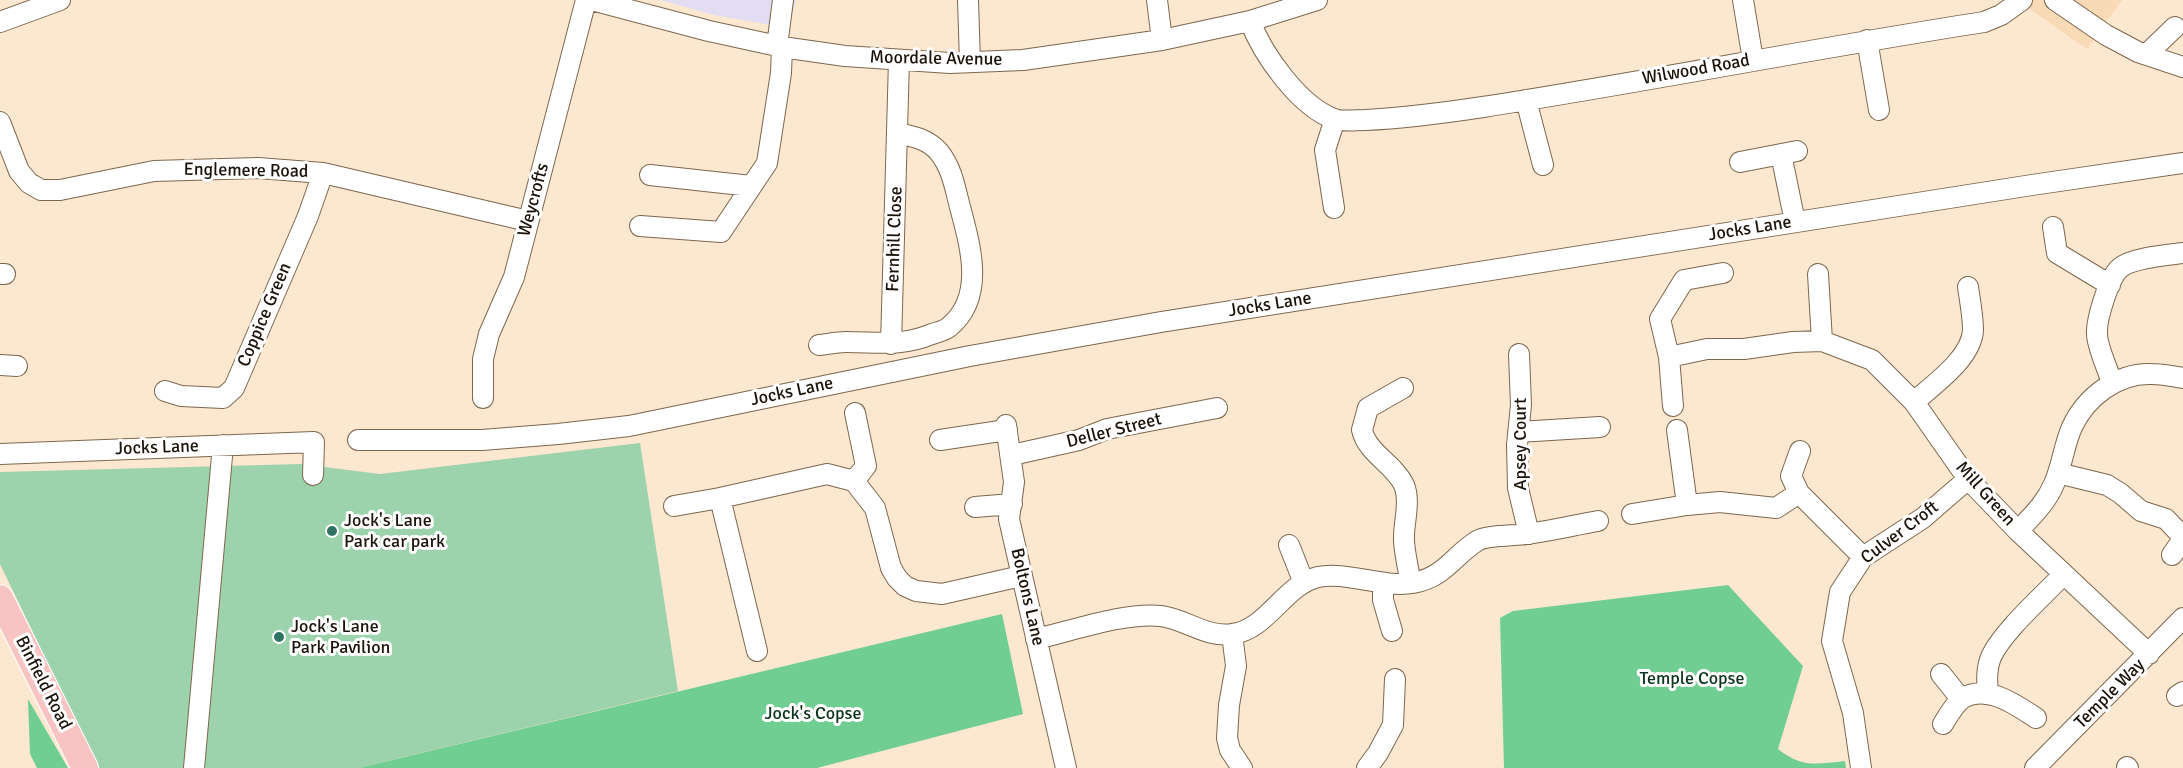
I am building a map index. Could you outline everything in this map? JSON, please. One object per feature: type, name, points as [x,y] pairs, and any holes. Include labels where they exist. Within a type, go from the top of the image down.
[{"type":"main road","name":"Binfield Road","points":[[0,598],[32,671],[85,768]]},
{"type":"street","points":[[0,22],[60,0]]},
{"type":"street","name":"Weycrofts","points":[[483,398],[483,359],[489,334],[513,277],[586,0]]},
{"type":"street","name":"Moordale Avenue","points":[[592,0],[709,31],[779,46],[845,56],[970,62],[1023,60],[1162,40],[1250,21],[1317,0]]},
{"type":"street","points":[[640,226],[721,232],[767,163],[781,74],[779,46],[783,0]]},
{"type":"street","points":[[968,0],[970,62]]},
{"type":"street","points":[[1157,0],[1162,40]]},
{"type":"street","points":[[1743,0],[1753,60]]},
{"type":"street","points":[[2055,0],[2106,35],[2147,54],[2183,67]]},
{"type":"street","name":"Wilwood Road","points":[[1335,119],[1409,118],[1526,100],[1867,40],[1984,22],[2012,13]]},
{"type":"street","points":[[1250,21],[1255,35],[1290,87],[1308,103],[1335,119],[1325,150],[1334,208]]},
{"type":"street","points":[[2147,54],[2175,27]]},
{"type":"street","points":[[1867,40],[1878,110]]},
{"type":"street","name":"Fernhill Close","points":[[891,344],[899,60]]},
{"type":"street","points":[[1526,100],[1543,165]]},
{"type":"street","name":"Englemere Road","points":[[0,122],[20,171],[29,183],[41,189],[60,190],[154,171],[258,168],[323,172],[528,221]]},
{"type":"street","points":[[816,344],[845,342],[891,344],[926,337],[947,328],[963,311],[972,284],[972,252],[950,169],[938,151],[926,140],[898,133]]},
{"type":"street","points":[[1740,162],[1789,153],[1795,222]]},
{"type":"street","name":"Jocks Lane","points":[[358,440],[482,440],[629,426],[958,358],[1161,322],[2183,163]]},
{"type":"street","name":"Coppice Green","points":[[165,391],[180,396],[223,398],[234,388],[308,216],[323,172]]},
{"type":"street","points":[[650,175],[751,186]]},
{"type":"street","points":[[2053,227],[2057,253],[2110,285]]},
{"type":"street","points":[[2112,383],[2097,334],[2101,310],[2119,268],[2141,259],[2183,253]]},
{"type":"street","points":[[1673,405],[1669,357],[1660,319],[1684,280],[1723,273]]},
{"type":"street","points":[[1818,274],[1822,341]]},
{"type":"street","points":[[1914,402],[1948,372],[1967,349],[1973,332],[1968,288]]},
{"type":"street","name":"Mill Green","points":[[1669,357],[1707,349],[1744,350],[1793,342],[1822,341],[1872,360],[1914,402],[1968,480],[2018,531],[2149,654]]},
{"type":"street","name":"Apsey Court","points":[[1519,354],[1521,405],[1518,432],[1518,488],[1529,534]]},
{"type":"street","points":[[2018,531],[2043,504],[2058,473],[2071,429],[2079,414],[2099,392],[2112,383],[2133,376],[2150,374],[2183,378]]},
{"type":"street","points":[[1403,388],[1368,408],[1362,430],[1370,446],[1390,466],[1404,485],[1407,500],[1404,542],[1411,583]]},
{"type":"street","name":"Deller Street","points":[[1012,455],[1079,440],[1107,429],[1217,408]]},
{"type":"street","points":[[854,481],[866,466],[855,413]]},
{"type":"street","name":"Boltons Lane","points":[[940,440],[1006,427],[1012,455],[1014,482],[1009,519],[1066,768]]},
{"type":"street","points":[[1518,432],[1600,427]]},
{"type":"street","points":[[1677,430],[1687,505]]},
{"type":"street","name":"Jocks Lane","points":[[0,454],[314,442],[313,475]]},
{"type":"street","points":[[194,768],[223,445]]},
{"type":"street","points":[[1800,451],[1791,476],[1799,493],[1863,557]]},
{"type":"street","points":[[2058,473],[2107,485],[2141,511],[2166,519],[2179,544]]},
{"type":"street","points":[[674,506],[827,474],[854,481],[875,508],[891,568],[905,586],[916,591],[942,594],[1021,576]]},
{"type":"street","name":"Culver Croft","points":[[1861,768],[1853,713],[1832,641],[1840,592],[1863,557],[1923,518],[1968,480]]},
{"type":"street","points":[[1632,514],[1720,502],[1776,508],[1799,493]]},
{"type":"street","points":[[720,498],[756,651]]},
{"type":"street","points":[[975,507],[1000,503],[1012,504]]},
{"type":"street","points":[[1036,639],[1130,617],[1150,615],[1171,618],[1204,631],[1232,634],[1254,626],[1304,583],[1318,577],[1335,576],[1383,584],[1411,583],[1430,579],[1445,570],[1479,540],[1529,534],[1598,521]]},
{"type":"street","points":[[1289,545],[1304,583]]},
{"type":"street","points":[[1988,694],[1987,674],[1990,658],[2000,642],[2064,573]]},
{"type":"street","points":[[1383,584],[1383,600],[1392,631]]},
{"type":"street","name":"Temple Way","points":[[2035,768],[2183,618]]},
{"type":"street","points":[[1232,634],[1236,666],[1229,705],[1227,738],[1230,750],[1242,768]]},
{"type":"street","points":[[1941,674],[1961,699]]},
{"type":"street","points":[[1367,768],[1393,725],[1395,679]]},
{"type":"street","points":[[1943,724],[1961,699],[1972,695],[1988,694],[2008,701],[2036,718]]},
{"type":"shaded area","points":[[660,0],[796,0],[789,28],[714,15]]},
{"type":"shaded area","points":[[2017,0],[2122,0],[2087,49]]},
{"type":"green space","points":[[640,443],[678,691],[359,768],[98,768],[0,564],[0,472],[300,464],[380,474]]},
{"type":"green space","name":"Temple Copse","points":[[1728,585],[1803,666],[1778,749],[1802,762],[1817,764],[1845,761],[1846,768],[1504,768],[1500,618],[1513,611]]},
{"type":"green space","name":"Jock's Copse","points":[[1002,614],[1023,714],[817,768],[359,768]]},
{"type":"green space","points":[[28,699],[68,768],[37,768],[30,754]]},
{"type":"place","name":"Jock's Lane Park car park","points":[[332,531]]},
{"type":"place","name":"Jock's Lane Park Pavilion","points":[[279,637]]}]
